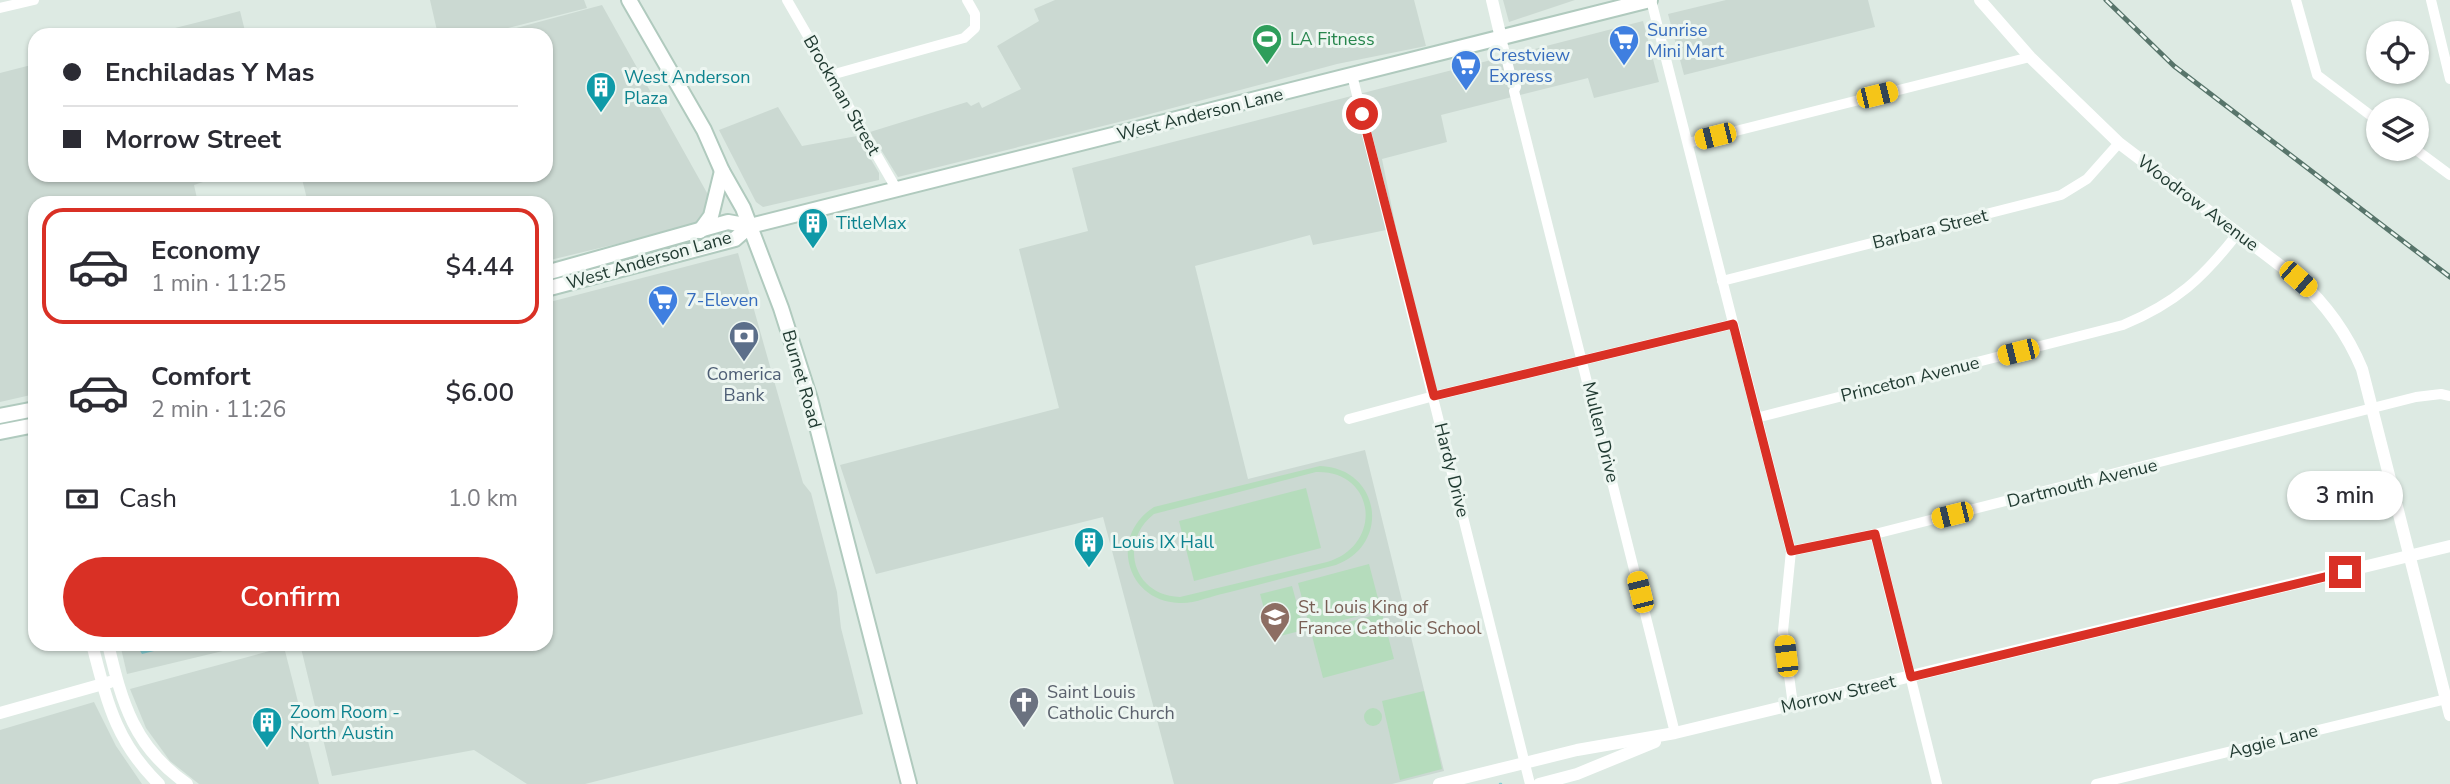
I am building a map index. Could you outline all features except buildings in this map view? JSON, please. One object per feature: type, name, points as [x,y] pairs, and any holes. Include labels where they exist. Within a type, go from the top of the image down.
[{"type":"main road","name":"Burnet Road","points":[[629,0],[704,130],[750,226],[793,343],[810,399],[909,784]]},
{"type":"main road","name":"West Anderson Lane","points":[[553,271],[728,222],[750,226],[1650,0]]},
{"type":"main road","points":[[699,231],[713,209],[722,171]]},
{"type":"main road","name":"West Anderson Lane","points":[[553,287],[735,239],[750,226]]},
{"type":"main road","points":[[0,416],[28,417]]},
{"type":"main road","points":[[0,432],[28,420]]},
{"type":"street","points":[[5,5],[34,0]]},
{"type":"street","name":"Brockman Street","points":[[787,0],[897,190]]},
{"type":"street","points":[[831,75],[964,38],[975,28],[975,14],[967,0]]},
{"type":"street","name":"Mullen Drive","points":[[1492,0],[1511,77],[1516,87],[1514,91],[1675,733]]},
{"type":"street","points":[[1650,0],[1791,551],[1783,631],[1793,705]]},
{"type":"street","name":"Woodrow Avenue","points":[[1980,0],[2030,57],[2119,143],[2298,279],[2330,312],[2356,354],[2450,715]]},
{"type":"street","points":[[2296,0],[2318,75],[2366,112]]},
{"type":"street","points":[[2431,0],[2450,79]]},
{"type":"street","points":[[1688,143],[2030,57]]},
{"type":"street","name":"Hardy Drive","points":[[1352,75],[1530,784]]},
{"type":"street","name":"Barbara Street","points":[[1722,281],[2061,195],[2087,179],[2119,143]]},
{"type":"street","points":[[2429,159],[2450,175]]},
{"type":"street","name":"Princeton Avenue","points":[[1756,418],[2123,325],[2154,311],[2184,292],[2210,268],[2238,233]]},
{"type":"street","points":[[1349,419],[1733,324]]},
{"type":"street","name":"Dartmouth Avenue","points":[[1791,551],[1875,534],[2428,395],[2450,396]]},
{"type":"street","points":[[1875,534],[1937,784]]},
{"type":"street","name":"Morrow Street","points":[[1439,784],[1577,750],[1675,733],[2450,546]]},
{"type":"street","points":[[94,651],[109,710],[119,732],[133,755],[159,784]]},
{"type":"street","points":[[110,651],[133,725],[162,765],[187,784]]},
{"type":"street","points":[[0,713],[117,680]]},
{"type":"street","name":"Aggie Lane","points":[[2096,784],[2448,699]]},
{"type":"street","name":"Morrow Street","points":[[1539,784],[1577,774],[1675,733]]},
{"type":"shaded area","points":[[430,0],[584,0],[587,8],[508,28],[436,28]]},
{"type":"shaded area","points":[[1055,0],[1414,0],[1426,46],[1337,64],[898,177],[870,132],[967,102],[971,106],[979,102],[982,108],[1021,89],[997,46],[1039,21],[1034,9]]},
{"type":"shaded area","points":[[1503,0],[1575,0],[1509,22]]},
{"type":"shaded area","points":[[1726,0],[1868,0],[1875,27],[1684,75],[1668,14]]},
{"type":"shaded area","name":"West Anderson Plaza","points":[[602,5],[711,200],[699,224],[553,259],[553,196],[306,196],[303,182],[553,182],[553,28],[516,28]]},
{"type":"shaded area","points":[[240,11],[244,28],[175,28]]},
{"type":"shaded area","points":[[1643,21],[1659,82],[1594,98],[1588,78],[1441,115],[1447,142],[1382,159],[1396,228],[1313,245],[1310,235],[1195,266],[1248,479],[1365,450],[1444,771],[1392,784],[1174,784],[1103,517],[876,574],[840,465],[1059,408],[1019,249],[1088,231],[1072,168]]},
{"type":"shaded area","points":[[28,66],[28,182],[203,182],[194,185],[196,196],[28,196],[28,396],[0,402],[0,73]]},
{"type":"shaded area","points":[[778,107],[802,146],[857,136],[879,173],[879,180],[763,207],[756,202],[719,130]]},
{"type":"shaded area","points":[[738,253],[803,483],[811,493],[837,592],[841,628],[863,714],[585,784],[527,784],[474,750],[332,776],[302,651],[553,651],[553,301]]},
{"type":"shaded area","points":[[122,651],[223,651],[127,674]]},
{"type":"shaded area","points":[[269,651],[285,651],[319,784],[199,784],[170,761],[146,728],[130,689]]},
{"type":"shaded area","points":[[94,702],[116,746],[142,784],[0,784],[0,730]]},
{"type":"green space","points":[[1320,466],[1340,470],[1356,479],[1372,508],[1366,541],[1354,555],[1336,565],[1197,601],[1179,603],[1160,599],[1145,590],[1130,567],[1128,549],[1131,535],[1142,516],[1154,507]],"holes":[[[1316,472],[1336,475],[1351,483],[1361,495],[1365,510],[1364,526],[1358,540],[1345,553],[1327,562],[1180,597],[1151,588],[1136,566],[1136,539],[1154,514]]]},
{"type":"green space","points":[[1306,488],[1321,548],[1194,581],[1179,521]]},
{"type":"green space","points":[[1369,564],[1381,610],[1310,629],[1298,583]]},
{"type":"green space","points":[[1292,586],[1304,630],[1272,638],[1260,594]]},
{"type":"green space","points":[[1382,613],[1394,659],[1323,678],[1311,632]]},
{"type":"green space","points":[[1424,691],[1442,769],[1400,780],[1382,701]]},
{"type":"green space","points":[[1369,708],[1377,708],[1382,717],[1380,724],[1369,726],[1364,721],[1364,713]]},
{"type":"railway","points":[[2106,0],[2174,66],[2450,277]]},
{"type":"place","name":"LA Fitness","points":[[1267,66]]},
{"type":"place","name":"Sunrise Mini Mart","points":[[1624,67]]},
{"type":"place","name":"Crestview Express","points":[[1466,92]]},
{"type":"place","name":"West Anderson Plaza","points":[[601,114]]},
{"type":"place","name":"TitleMax","points":[[813,250]]},
{"type":"place","name":"7-Eleven","points":[[663,327]]},
{"type":"place","name":"Comerica Bank","points":[[744,363]]},
{"type":"place","name":"Louis IX Hall","points":[[1089,569]]},
{"type":"place","name":"St. Louis King of France Catholic School","points":[[1275,644]]},
{"type":"place","name":"Saint Louis Catholic Church","points":[[1024,729]]},
{"type":"place","name":"Zoom Room - North Austin","points":[[267,749]]},
{"type":"route","points":[[1362,114],[1434,396],[1733,324],[1791,551],[1875,534],[1911,677],[2345,572]]}]
